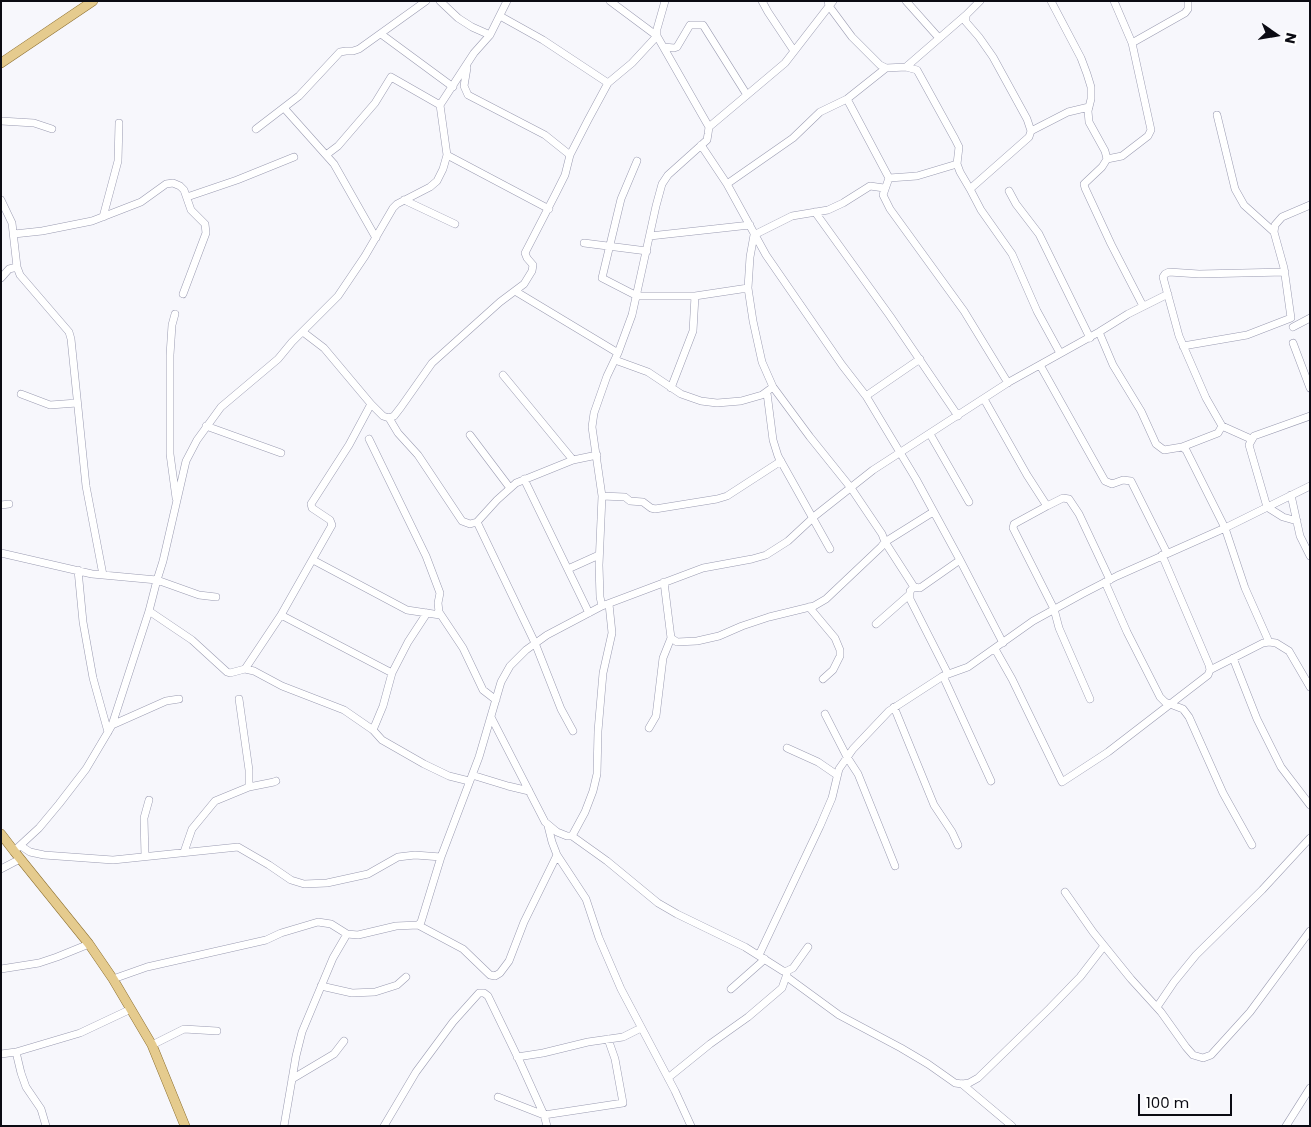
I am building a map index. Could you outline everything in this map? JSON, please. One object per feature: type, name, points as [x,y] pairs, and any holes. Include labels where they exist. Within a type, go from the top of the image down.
[{"type":"main road","points":[[2,60],[93,1]]},
{"type":"main road","points":[[1,834],[17,849],[20,859],[89,944],[113,979],[152,1045],[185,1126]]},
{"type":"street","points":[[256,129],[308,88],[340,52],[353,52],[426,1]]},
{"type":"street","points":[[440,1],[465,22],[490,35]]},
{"type":"street","points":[[17,849],[39,828],[86,769],[112,725],[149,611],[163,561],[186,462],[206,426],[220,407],[267,369],[338,296],[393,208],[404,200],[430,187],[436,181],[443,169],[446,155],[440,105],[467,62],[490,35],[507,1]]},
{"type":"street","points":[[610,1],[657,36],[709,127]]},
{"type":"street","points":[[303,332],[324,348],[382,416],[389,418],[394,416],[432,363],[524,284],[532,271],[533,265],[525,253],[565,175],[570,155],[608,84],[632,63],[657,36],[665,1]]},
{"type":"street","points":[[762,1],[794,51]]},
{"type":"street","points":[[906,1],[939,38]]},
{"type":"street","points":[[906,67],[980,1]]},
{"type":"street","points":[[1051,1],[1088,74],[1091,87],[1088,111],[1089,122],[1105,151],[1107,159],[1102,168],[1084,184],[1085,188],[1143,306]]},
{"type":"street","points":[[1107,159],[1122,156],[1148,136],[1151,130],[1132,42],[1114,1]]},
{"type":"street","points":[[1132,42],[1186,13],[1188,1]]},
{"type":"street","points":[[572,836],[590,801],[598,765],[598,731],[603,673],[612,633],[606,605],[600,597],[599,555],[602,496],[592,427],[594,413],[607,376],[632,315],[662,184],[668,175],[706,140],[709,127],[785,63],[830,3],[857,42],[880,65],[886,68],[906,67],[917,70],[955,139],[958,147],[957,164],[960,172],[981,210],[1012,254],[1037,311],[1060,354]]},
{"type":"street","points":[[966,15],[966,22],[980,37],[993,57],[1028,119],[1031,131],[1029,137],[970,189]]},
{"type":"street","points":[[500,16],[544,40],[608,84]]},
{"type":"street","points":[[664,47],[677,47],[690,25],[703,25],[747,95]]},
{"type":"street","points":[[381,34],[453,87]]},
{"type":"street","points":[[467,62],[464,86],[468,94],[545,135],[570,155]]},
{"type":"street","points":[[727,184],[793,138],[820,112],[847,98],[886,68]]},
{"type":"street","points":[[326,155],[338,146],[375,103],[391,77],[440,105]]},
{"type":"street","points":[[847,98],[889,178]]},
{"type":"street","points":[[1031,131],[1068,112],[1089,106]]},
{"type":"street","points":[[284,108],[334,164],[376,238]]},
{"type":"street","points":[[1217,115],[1235,189],[1244,206],[1274,232]]},
{"type":"street","points":[[1,121],[34,123],[52,129]]},
{"type":"street","points":[[103,217],[118,160],[119,123]]},
{"type":"street","points":[[701,146],[727,184],[766,255],[842,365],[866,396],[960,560],[1003,643]]},
{"type":"street","points":[[446,155],[549,208]]},
{"type":"street","points":[[187,197],[237,180],[294,157]]},
{"type":"street","points":[[637,161],[621,199],[602,278],[637,296],[695,296],[748,288]]},
{"type":"street","points":[[889,178],[917,176],[957,164]]},
{"type":"street","points":[[889,178],[883,195],[890,209],[964,311],[1008,383]]},
{"type":"street","points":[[14,234],[79,225],[141,202],[166,184],[173,183],[180,186],[187,197],[191,210],[205,224],[206,233],[182,294]]},
{"type":"street","points":[[754,235],[792,216],[828,210],[870,186],[884,188]]},
{"type":"street","points":[[1009,191],[1016,204],[1039,234],[1090,338]]},
{"type":"street","points":[[1,200],[9,213],[14,234],[17,267],[20,275],[68,332],[71,339],[86,486],[103,576]]},
{"type":"street","points":[[404,200],[455,224]]},
{"type":"street","points":[[1183,346],[1247,335],[1291,318],[1285,272],[1274,232],[1275,225],[1282,217],[1310,205]]},
{"type":"street","points":[[816,212],[958,416]]},
{"type":"street","points":[[650,236],[750,225]]},
{"type":"street","points":[[754,235],[748,288],[750,305],[762,362],[774,387],[851,488],[914,587],[920,588],[960,560]]},
{"type":"street","points":[[584,243],[647,251]]},
{"type":"street","points":[[1,278],[9,269],[17,267]]},
{"type":"street","points":[[1251,440],[1222,426],[1206,398],[1179,336],[1163,277],[1167,272],[1199,274],[1285,272]]},
{"type":"street","points":[[515,291],[616,357],[648,372],[681,394],[701,401],[717,403],[741,401],[767,393],[774,387]]},
{"type":"street","points":[[418,925],[421,922],[441,858],[479,757],[500,682],[510,666],[526,650],[546,635],[589,613],[664,582],[703,568],[766,555],[788,541],[813,517],[873,470],[1008,383],[1090,338],[1128,314],[1168,294]]},
{"type":"street","points":[[671,388],[693,331],[695,296]]},
{"type":"street","points":[[175,314],[172,325],[170,355],[170,454],[176,499]]},
{"type":"street","points":[[1293,327],[1310,318]]},
{"type":"street","points":[[1099,332],[1113,364],[1137,404],[1156,444],[1164,450],[1182,447],[1218,432],[1222,426]]},
{"type":"street","points":[[1293,343],[1310,388]]},
{"type":"street","points":[[866,396],[920,359]]},
{"type":"street","points":[[1040,365],[1105,481],[1112,484],[1123,480],[1131,481],[1165,554],[1210,670]]},
{"type":"street","points":[[503,375],[572,460]]},
{"type":"street","points":[[767,393],[773,440],[781,461],[830,550]]},
{"type":"street","points":[[21,394],[50,404],[77,403]]},
{"type":"street","points":[[984,399],[1027,475],[1047,506]]},
{"type":"street","points":[[149,611],[192,640],[227,672],[230,673],[245,668],[281,615],[332,525],[330,520],[312,508],[311,504],[371,404]]},
{"type":"street","points":[[1297,520],[1283,517],[1267,507],[1249,445],[1254,436],[1310,416]]},
{"type":"street","points":[[389,418],[398,432],[418,455],[462,521],[470,524],[477,522],[510,488],[524,479],[572,460],[597,455]]},
{"type":"street","points":[[206,426],[281,453]]},
{"type":"street","points":[[930,434],[969,502]]},
{"type":"street","points":[[470,435],[510,488]]},
{"type":"street","points":[[369,440],[426,556],[434,582],[439,590],[438,603],[440,615],[463,648],[483,690],[496,700]]},
{"type":"street","points":[[1182,447],[1186,450],[1225,528],[1245,588],[1269,642]]},
{"type":"street","points":[[602,496],[625,497],[630,501],[643,502],[655,509],[717,499],[727,496],[781,461]]},
{"type":"street","points":[[524,479],[589,613]]},
{"type":"street","points":[[731,989],[762,957],[824,817],[832,798],[837,775],[847,757],[889,711],[945,674],[968,667],[1054,609],[1107,581],[1225,528],[1310,486]]},
{"type":"street","points":[[1291,495],[1300,536],[1310,556]]},
{"type":"street","points":[[1090,699],[1066,645],[1054,609],[1013,528],[1015,523],[1063,498],[1069,499],[1072,503],[1107,581],[1127,632],[1160,697],[1164,702],[1183,709],[1189,718],[1223,794],[1252,845]]},
{"type":"street","points":[[671,638],[678,642],[718,636],[769,617],[814,606],[826,599],[882,547],[885,542],[933,512]]},
{"type":"street","points":[[477,522],[535,643],[573,731]]},
{"type":"street","points":[[1,553],[103,576],[157,580],[200,595],[216,597]]},
{"type":"street","points":[[568,568],[599,555]]},
{"type":"street","points":[[312,560],[407,610],[440,615]]},
{"type":"street","points":[[78,570],[83,622],[93,678],[108,732]]},
{"type":"street","points":[[649,728],[657,711],[663,658],[671,638],[664,582]]},
{"type":"street","points":[[914,587],[910,591],[910,599],[991,781]]},
{"type":"street","points":[[876,624],[910,595]]},
{"type":"street","points":[[809,607],[835,638],[840,650],[840,656],[833,670],[823,679]]},
{"type":"street","points":[[373,730],[383,706],[392,673],[408,642],[427,613]]},
{"type":"street","points":[[281,615],[392,673]]},
{"type":"street","points":[[995,649],[1012,679],[1062,782],[1108,752],[1208,675],[1210,670],[1263,643],[1276,643],[1289,651],[1310,687]]},
{"type":"street","points":[[1233,658],[1257,719],[1281,766],[1310,805]]},
{"type":"street","points":[[245,668],[344,710],[373,730],[382,740],[449,776],[471,778],[529,791]]},
{"type":"street","points":[[112,725],[166,701],[180,699]]},
{"type":"street","points":[[239,699],[250,770],[250,787]]},
{"type":"street","points":[[894,708],[934,805],[952,832],[958,845]]},
{"type":"street","points":[[825,714],[858,774],[896,866]]},
{"type":"street","points":[[491,717],[548,826],[557,855],[590,906],[599,938],[621,989],[691,1126]]},
{"type":"street","points":[[787,748],[818,762],[837,775]]},
{"type":"street","points":[[184,852],[192,829],[215,801],[250,787],[276,781]]},
{"type":"street","points":[[145,856],[144,818],[149,800]]},
{"type":"street","points":[[548,826],[562,834],[572,836],[658,903],[762,957],[839,1015],[901,1048],[955,1083],[969,1083],[978,1078],[1080,977],[1104,946]]},
{"type":"street","points":[[1157,1008],[1174,982],[1196,955],[1262,890],[1310,838]]},
{"type":"street","points":[[17,849],[30,852],[113,860],[238,847],[284,876],[297,883],[304,884],[327,883],[368,874],[398,857],[415,855],[441,858]]},
{"type":"street","points":[[113,979],[147,967],[266,940],[318,922],[331,924],[347,934],[358,935],[396,926],[418,925],[463,949],[490,975],[495,976],[500,973],[508,960],[524,922],[557,855]]},
{"type":"street","points":[[1,869],[20,859]]},
{"type":"street","points":[[1065,892],[1104,946],[1157,1008],[1193,1055],[1203,1058],[1211,1055],[1250,1012],[1310,931]]},
{"type":"street","points":[[284,1126],[302,1032],[321,986],[347,934]]},
{"type":"street","points":[[1,969],[38,963],[89,944]]},
{"type":"street","points":[[668,1078],[710,1044],[748,1017],[782,988],[787,974],[808,947]]},
{"type":"street","points":[[321,986],[352,993],[375,992],[397,985],[406,977]]},
{"type":"street","points":[[384,1126],[416,1072],[453,1022],[480,993],[488,996],[544,1115],[547,1126]]},
{"type":"street","points":[[1,1054],[16,1052],[80,1032],[131,1009]]},
{"type":"street","points":[[517,1057],[588,1042],[623,1037],[641,1028]]},
{"type":"street","points":[[152,1045],[184,1029],[217,1031]]},
{"type":"street","points":[[498,1097],[544,1115],[623,1103],[608,1039]]},
{"type":"street","points":[[292,1078],[334,1054],[344,1041]]},
{"type":"street","points":[[16,1052],[26,1087],[41,1109],[46,1126]]},
{"type":"street","points":[[962,1084],[1012,1126]]},
{"type":"street","points":[[1286,1126],[1310,1088]]}]
